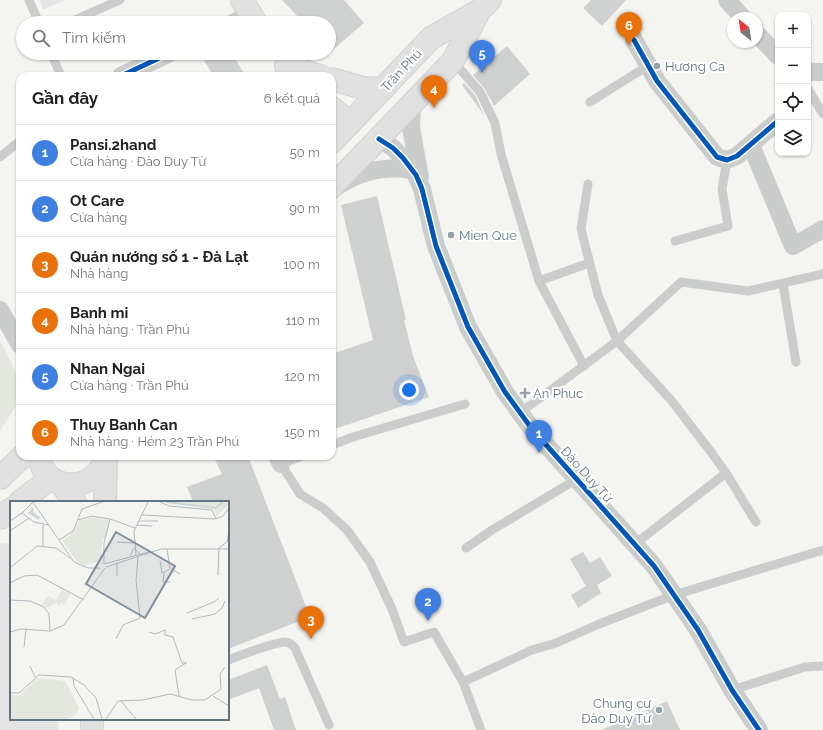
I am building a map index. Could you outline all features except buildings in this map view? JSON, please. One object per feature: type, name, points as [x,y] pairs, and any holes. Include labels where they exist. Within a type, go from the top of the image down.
[{"type":"main road","name":"Trần Phú","points":[[336,185],[453,61],[485,5]]},
{"type":"main road","name":"Trần Phú","points":[[336,138],[431,38],[485,5]]},
{"type":"main road","points":[[287,68],[304,72]]},
{"type":"main road","points":[[336,80],[363,88],[384,89]]},
{"type":"main road","points":[[336,111],[350,123],[379,139]]},
{"type":"main road","points":[[0,478],[19,460]]},
{"type":"main road","points":[[40,460],[44,470],[56,480],[74,501]]},
{"type":"main road","points":[[56,480],[70,485],[81,484],[91,479],[99,472],[105,460]]},
{"type":"main road","points":[[105,501],[106,460]]},
{"type":"main road","points":[[22,501],[56,480]]},
{"type":"main road","points":[[0,518],[10,510]]},
{"type":"street","points":[[727,0],[738,12]]},
{"type":"street","points":[[634,40],[657,81],[717,157],[727,160],[737,156],[775,124]]},
{"type":"street","points":[[763,40],[775,53]]},
{"type":"street","points":[[130,72],[155,60]]},
{"type":"street","points":[[811,72],[823,72]]},
{"type":"street","points":[[412,104],[411,128],[422,189]]},
{"type":"street","name":"Đào Duy Từ","points":[[379,139],[393,148],[403,158],[412,170],[422,189],[436,246],[468,327],[505,392],[532,429],[654,566],[698,630],[732,690],[759,730]]},
{"type":"street","points":[[751,145],[793,246],[823,229]]},
{"type":"street","points":[[336,187],[360,174],[378,169],[396,168],[412,170]]},
{"type":"street","points":[[0,310],[16,338]]},
{"type":"lane","points":[[29,0],[35,16]]},
{"type":"lane","points":[[84,16],[120,0]]},
{"type":"lane","points":[[54,60],[59,72]]},
{"type":"lane","points":[[453,61],[480,92],[495,123],[501,154],[538,281],[584,366]]},
{"type":"lane","points":[[590,102],[649,65]]},
{"type":"lane","points":[[811,94],[823,114]]},
{"type":"lane","points":[[0,157],[16,144]]},
{"type":"lane","points":[[675,242],[728,226],[722,189],[727,160]]},
{"type":"lane","points":[[588,184],[581,229],[598,295],[617,341],[671,400],[711,452],[726,473],[756,522]]},
{"type":"lane","points":[[538,281],[589,263]]},
{"type":"lane","points":[[521,412],[617,341],[681,282],[748,291],[823,274]]},
{"type":"lane","points":[[783,284],[796,362]]},
{"type":"lane","points":[[336,443],[353,437],[465,404]]},
{"type":"lane","points":[[279,460],[300,494],[324,508],[347,530],[370,562],[392,609],[404,642],[434,632],[463,682],[481,730]]},
{"type":"lane","points":[[635,544],[726,473]]},
{"type":"lane","points":[[466,548],[516,515],[576,479]]},
{"type":"lane","points":[[463,682],[532,650],[556,643],[599,624],[674,596],[823,550]]},
{"type":"lane","points":[[229,660],[276,644],[285,642],[292,644],[329,725]]},
{"type":"lane","points":[[732,690],[804,667],[823,666]]},
{"type":"shaded area","points":[[40,0],[65,0],[43,10]]},
{"type":"shaded area","points":[[0,341],[7,353],[16,375],[16,405],[0,431]]},
{"type":"shaded area","points":[[0,543],[10,544],[10,720],[59,720],[58,730],[0,730]]},
{"type":"cycle path","points":[[634,40],[657,81],[717,157],[727,160],[737,156],[775,124]]},
{"type":"cycle path","points":[[130,72],[155,60]]},
{"type":"cycle path","points":[[379,139],[393,148],[416,175],[422,189],[436,246],[468,327],[505,392],[532,429],[654,566],[698,630],[732,690],[759,730]]},
{"type":"place","name":"Thuy Banh Can","points":[[629,45]]},
{"type":"place","name":"Hương Ca","points":[[657,66]]},
{"type":"place","name":"Nhan Ngai","points":[[482,73]]},
{"type":"place","name":"Banh mi","points":[[434,108]]},
{"type":"place","name":"Mien Que","points":[[451,235]]},
{"type":"place","name":"An Phuc","points":[[525,393]]},
{"type":"place","name":"Pansi.2hand","points":[[539,453]]},
{"type":"place","name":"Ot Care","points":[[428,621]]},
{"type":"place","name":"Quán nướng số 1 - Đà Lạt","points":[[311,639]]},
{"type":"place","name":"Chung cư Đào Duy Từ","points":[[659,710]]}]
